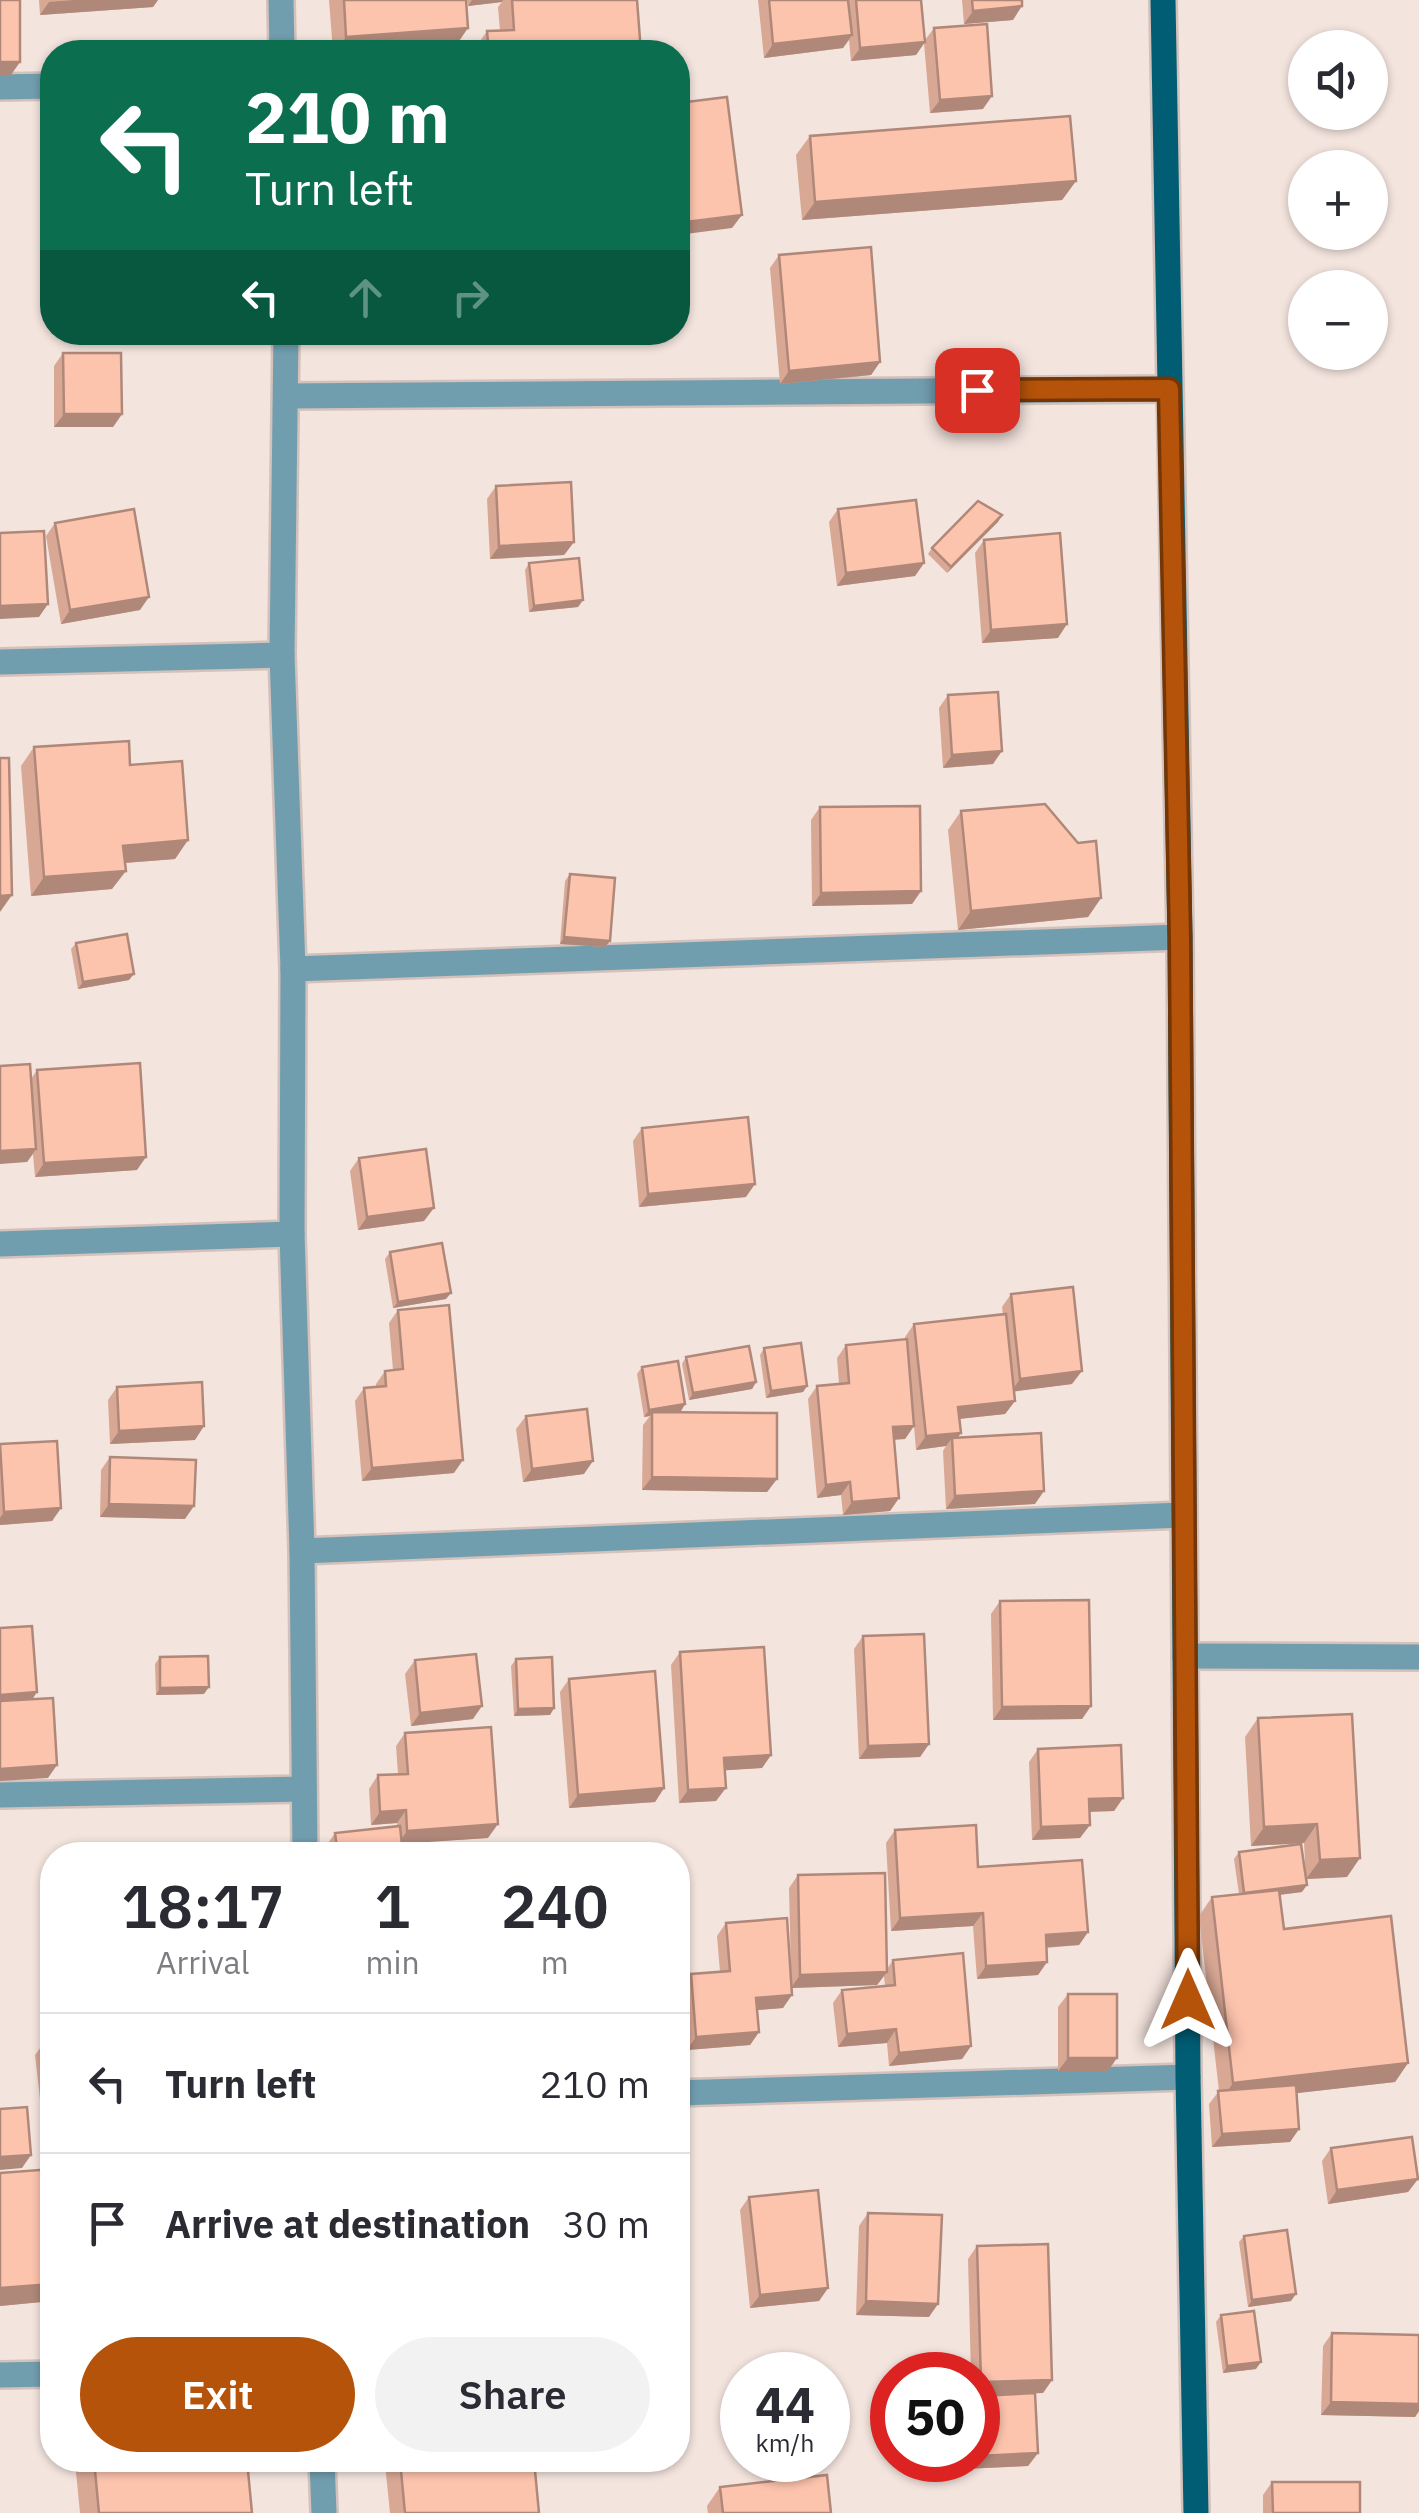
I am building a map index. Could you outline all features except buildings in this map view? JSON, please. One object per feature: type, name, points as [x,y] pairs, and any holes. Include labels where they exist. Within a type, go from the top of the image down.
[{"type":"main road","points":[[1163,0],[1180,938],[1182,1515],[1196,2513]]},
{"type":"street","points":[[281,0],[282,40]]},
{"type":"street","points":[[0,87],[40,86]]},
{"type":"street","points":[[286,345],[282,655],[294,969],[292,1234],[302,1551],[305,1842]]},
{"type":"street","points":[[286,396],[1169,389]]},
{"type":"street","points":[[0,662],[282,655]]},
{"type":"street","points":[[294,969],[1180,938]]},
{"type":"street","points":[[0,1244],[292,1234]]},
{"type":"street","points":[[302,1551],[1182,1515]]},
{"type":"street","points":[[1185,1656],[1419,1657]]},
{"type":"street","points":[[0,1795],[303,1789]]},
{"type":"street","points":[[690,2093],[1188,2076]]},
{"type":"street","points":[[0,2375],[40,2374]]},
{"type":"street","points":[[322,2472],[324,2513]]},
{"type":"route","points":[[977,390],[1169,389],[1180,938],[1188,2000]]}]
